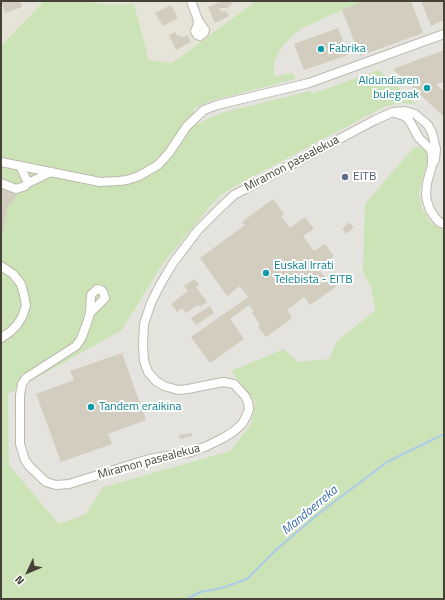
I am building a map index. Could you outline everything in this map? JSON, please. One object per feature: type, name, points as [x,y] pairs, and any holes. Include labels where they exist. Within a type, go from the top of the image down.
[{"type":"street","points":[[191,1],[199,24]]},
{"type":"street","points":[[1,162],[104,182],[118,181],[139,176],[158,165],[164,159],[187,126],[204,110],[217,105],[309,83],[444,34]]},
{"type":"street","name":"Miramon pasealekua","points":[[90,313],[81,339],[76,346],[26,378],[22,384],[20,395],[20,444],[25,460],[46,482],[61,486],[149,459],[191,452],[224,438],[238,428],[246,417],[249,409],[245,396],[234,384],[223,382],[178,390],[164,386],[156,381],[148,372],[144,361],[144,324],[151,303],[160,285],[186,245],[234,195],[374,120],[393,112],[406,111],[415,114],[423,120]]},
{"type":"street","points":[[393,112],[404,116],[413,126],[430,150],[432,165]]},
{"type":"street","points":[[413,126],[417,120],[423,120],[432,133],[435,142],[436,154],[427,184],[426,194],[430,210],[439,222],[444,224]]},
{"type":"street","points":[[418,135],[429,137],[435,142]]},
{"type":"street","points":[[20,166],[28,183]]},
{"type":"street","points":[[1,183],[16,189],[25,186],[28,183],[51,172]]},
{"type":"street","points":[[1,266],[13,274],[21,284],[26,306],[17,325],[1,338]]},
{"type":"shaded area","points":[[1,1],[44,1],[1,46]]},
{"type":"shaded area","points":[[87,1],[256,1],[172,63],[149,61],[134,4],[111,5]]},
{"type":"shaded area","points":[[256,1],[444,1],[444,231],[431,223],[422,208],[419,193],[428,159],[363,272],[371,288],[375,310],[337,341],[329,359],[231,371],[256,402],[251,424],[230,451],[103,487],[86,514],[59,524],[9,465],[8,394],[122,330],[162,265],[200,124],[172,63]]},
{"type":"shaded area","points":[[444,38],[444,43],[393,62],[391,58]]},
{"type":"shaded area","points":[[373,123],[376,128],[233,205],[197,243],[182,263],[169,284],[153,319],[149,319],[165,282],[201,231],[237,196]]},
{"type":"shaded area","name":"EITB","points":[[387,132],[398,136],[401,143],[365,185],[359,186],[347,198],[353,200],[343,211],[338,211],[330,216],[323,212],[311,195],[313,190],[309,191],[309,188],[326,168],[330,168],[332,165],[330,160],[352,149],[355,153],[377,143],[381,144],[381,139]]},
{"type":"shaded area","points":[[371,288],[375,310],[337,341],[329,359],[298,362],[284,349],[360,292],[365,294]]},
{"type":"shaded area","points":[[132,353],[150,401],[210,390],[226,390],[236,396],[241,411],[235,421],[228,428],[206,427],[167,433],[164,416],[149,422],[125,354]]},
{"type":"green space","points":[[44,1],[87,1],[111,5],[134,4],[149,60],[172,63],[256,1],[363,1],[302,28],[289,39],[280,50],[274,61],[274,76],[293,73],[295,79],[210,101],[193,109],[200,124],[221,113],[310,91],[311,94],[379,70],[416,104],[402,103],[386,106],[237,185],[221,195],[211,205],[162,265],[122,330],[8,394],[9,465],[59,524],[86,514],[103,487],[230,451],[251,424],[255,402],[231,371],[284,349],[298,362],[337,341],[375,310],[371,288],[363,272],[365,204],[413,148],[419,147],[426,150],[428,159],[419,193],[422,208],[431,223],[444,231],[444,599],[1,599],[1,46]]},
{"type":"building","points":[[1,1],[20,1],[22,7],[5,13]]},
{"type":"building","points":[[222,1],[230,1],[232,4],[227,8],[219,8],[222,12],[226,11],[229,16],[215,23],[208,7]]},
{"type":"building","points":[[363,1],[411,1],[423,33],[360,56],[342,10]]},
{"type":"building","points":[[421,1],[444,1],[444,20],[431,26]]},
{"type":"building","points":[[171,5],[178,18],[163,26],[155,13]]},
{"type":"building","name":"Fabrika","points":[[338,28],[348,55],[304,70],[294,44]]},
{"type":"building","points":[[175,32],[177,35],[184,37],[187,35],[191,42],[176,50],[169,35]]},
{"type":"building","name":"Aldundiaren bulegoak","points":[[444,50],[444,82],[436,84],[444,92],[444,117],[393,69]]},
{"type":"building","points":[[1,185],[17,196],[8,206],[4,224],[4,232],[1,232]]},
{"type":"building","name":"Euskal Irrati Telebista - EITB","points":[[273,199],[284,214],[281,216],[290,228],[305,217],[314,229],[303,236],[314,251],[325,244],[334,256],[318,268],[326,279],[328,277],[336,287],[310,305],[304,297],[287,310],[292,318],[266,337],[258,327],[260,326],[252,312],[254,311],[249,305],[230,319],[244,339],[210,363],[191,337],[248,297],[240,286],[227,296],[200,258],[245,225],[242,222]]},
{"type":"building","points":[[349,222],[354,227],[346,234],[342,229]]},
{"type":"building","points":[[194,279],[199,285],[196,287],[207,302],[200,307],[198,305],[186,313],[182,308],[177,312],[171,304],[188,291],[184,286]]},
{"type":"building","points":[[210,306],[214,313],[196,325],[191,318]]},
{"type":"building","name":"Tandem eraikina","points":[[122,353],[146,420],[108,434],[112,444],[61,462],[36,394],[74,380],[70,371]]},
{"type":"building","points":[[192,433],[192,436],[180,439],[179,435]]},
{"type":"waterway","name":"Mandoerreka","points":[[187,599],[200,592],[222,588],[247,579],[277,549],[317,515],[387,462],[444,434]]},
{"type":"place","name":"Fabrika","points":[[321,49]]},
{"type":"place","name":"Aldundiaren bulegoak","points":[[427,88]]},
{"type":"place","name":"EITB","points":[[345,177]]},
{"type":"place","name":"Euskal Irrati Telebista - EITB","points":[[266,273]]},
{"type":"place","name":"Tandem eraikina","points":[[91,407]]}]
